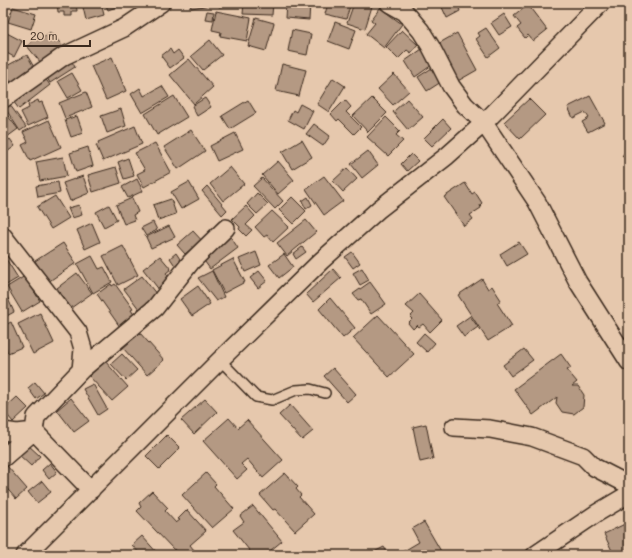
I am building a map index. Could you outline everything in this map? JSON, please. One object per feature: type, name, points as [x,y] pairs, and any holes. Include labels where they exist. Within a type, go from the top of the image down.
[{"type":"street","points":[[3,99],[64,56],[124,28],[161,3]]},
{"type":"street","points":[[390,3],[405,12],[421,31],[451,86],[465,105],[484,123],[537,202],[578,282],[629,362]]},
{"type":"street","points":[[25,555],[220,360],[321,262],[379,209],[447,156],[484,123],[601,3]]},
{"type":"street","points":[[3,458],[34,431],[36,418],[81,370],[154,308],[191,262],[226,228]]},
{"type":"street","points":[[3,236],[78,332],[83,349],[81,370]]},
{"type":"street","points":[[454,427],[490,429],[532,438],[583,456],[594,467],[629,485]]},
{"type":"street","points":[[3,431],[17,433],[34,431]]},
{"type":"street","points":[[34,431],[91,490]]},
{"type":"street","points":[[535,555],[597,513],[629,494]]},
{"type":"lane","points":[[220,360],[256,398],[272,400],[296,390],[310,389],[325,393]]},
{"type":"building","points":[[57,3],[76,3],[77,11],[72,11],[72,16],[64,16],[64,12],[58,12]]},
{"type":"building","points":[[82,3],[101,3],[104,15],[86,20]]},
{"type":"building","points":[[105,3],[123,3],[124,4],[108,10]]},
{"type":"building","points":[[190,3],[242,4],[219,7],[219,4],[191,8]]},
{"type":"building","points":[[244,3],[273,3],[272,15],[243,14]]},
{"type":"building","points":[[286,3],[310,3],[309,20],[285,18]]},
{"type":"building","points":[[324,3],[351,3],[346,19],[325,14],[327,7],[323,6]]},
{"type":"building","points":[[354,3],[373,3],[365,29],[347,23]]},
{"type":"building","points":[[440,3],[457,3],[460,11],[447,18]]},
{"type":"building","points":[[528,5],[547,30],[533,41],[528,35],[525,38],[517,28],[521,25],[514,16]]},
{"type":"building","points":[[13,7],[36,14],[31,29],[8,22]]},
{"type":"building","points":[[380,8],[402,24],[384,48],[366,34],[375,23],[371,20]]},
{"type":"building","points":[[207,11],[214,12],[213,20],[205,19]]},
{"type":"building","points":[[216,11],[251,18],[247,41],[220,36],[221,32],[212,30]]},
{"type":"building","points":[[504,14],[512,27],[499,35],[491,23]]},
{"type":"building","points":[[256,18],[274,23],[266,51],[248,46]]},
{"type":"building","points":[[335,22],[356,30],[349,49],[328,41]]},
{"type":"building","points":[[486,28],[500,48],[488,57],[476,39],[480,36],[478,33]]},
{"type":"building","points":[[292,30],[311,34],[307,55],[288,51]]},
{"type":"building","points":[[402,30],[418,45],[411,53],[407,50],[398,59],[386,47]]},
{"type":"building","points":[[3,31],[22,41],[14,57],[3,51]]},
{"type":"building","points":[[50,32],[62,45],[41,63],[27,46],[38,36],[41,40]]},
{"type":"building","points":[[457,33],[477,70],[456,82],[436,45]]},
{"type":"building","points":[[210,40],[222,55],[203,70],[191,56]]},
{"type":"building","points":[[170,49],[173,54],[178,50],[184,58],[170,68],[161,56]]},
{"type":"building","points":[[422,49],[432,65],[415,77],[405,61]]},
{"type":"building","points":[[27,55],[35,69],[11,83],[3,68]]},
{"type":"building","points":[[112,57],[126,91],[106,100],[91,66]]},
{"type":"building","points":[[189,59],[213,87],[194,104],[170,75]]},
{"type":"building","points":[[71,60],[75,67],[50,83],[46,76]]},
{"type":"building","points":[[282,64],[306,70],[299,96],[276,91]]},
{"type":"building","points":[[432,68],[441,82],[427,91],[418,77]]},
{"type":"building","points":[[72,73],[82,90],[68,98],[58,81]]},
{"type":"building","points":[[394,74],[409,91],[393,105],[378,89]]},
{"type":"building","points":[[44,77],[50,85],[19,109],[13,101]]},
{"type":"building","points":[[333,78],[345,86],[329,112],[317,104]]},
{"type":"building","points":[[162,86],[169,97],[142,113],[131,94],[140,88],[144,96]]},
{"type":"building","points":[[86,92],[92,107],[65,118],[59,103]]},
{"type":"building","points":[[174,96],[187,117],[157,135],[145,114]]},
{"type":"building","points":[[590,96],[605,123],[588,132],[582,122],[589,118],[585,112],[573,118],[568,107]]},
{"type":"building","points":[[205,98],[211,107],[197,116],[192,106]]},
{"type":"building","points":[[372,98],[387,113],[368,132],[353,116]]},
{"type":"building","points":[[407,99],[423,117],[408,130],[393,112]]},
{"type":"building","points":[[529,99],[545,115],[520,139],[504,122]]},
{"type":"building","points":[[38,100],[39,103],[42,102],[48,117],[28,126],[21,112],[29,108],[28,105]]},
{"type":"building","points":[[248,100],[256,113],[230,129],[222,116]]},
{"type":"building","points":[[345,100],[351,107],[346,112],[361,127],[354,134],[339,119],[337,121],[331,114]]},
{"type":"building","points":[[300,104],[313,111],[304,129],[288,120],[293,110],[296,112]]},
{"type":"building","points":[[10,105],[26,127],[20,131],[5,108]]},
{"type":"building","points":[[121,109],[126,126],[107,133],[101,116]]},
{"type":"building","points":[[3,111],[18,129],[3,140]]},
{"type":"building","points":[[77,116],[83,133],[71,137],[65,120]]},
{"type":"building","points":[[386,117],[400,131],[396,135],[403,141],[388,156],[367,137]]},
{"type":"building","points":[[443,119],[451,128],[432,146],[424,138]]},
{"type":"building","points":[[49,120],[61,147],[30,161],[22,145],[28,142],[23,132]]},
{"type":"building","points":[[314,124],[330,136],[323,146],[306,134]]},
{"type":"building","points":[[135,126],[142,144],[103,161],[96,145],[99,144],[98,142]]},
{"type":"building","points":[[191,130],[205,151],[178,169],[164,147]]},
{"type":"building","points":[[235,133],[243,149],[217,161],[210,146]]},
{"type":"building","points":[[10,139],[15,146],[3,155],[3,144]]},
{"type":"building","points":[[302,140],[312,157],[292,169],[282,152]]},
{"type":"building","points":[[155,143],[171,172],[144,187],[137,174],[145,170],[135,153]]},
{"type":"building","points":[[88,147],[93,166],[76,172],[70,153]]},
{"type":"building","points":[[629,147],[629,162],[622,156]]},
{"type":"building","points":[[368,151],[378,165],[362,178],[351,164]]},
{"type":"building","points":[[411,154],[418,161],[407,171],[401,164]]},
{"type":"building","points":[[63,157],[67,176],[40,181],[36,162]]},
{"type":"building","points":[[128,158],[134,176],[124,179],[118,162]]},
{"type":"building","points":[[278,161],[294,180],[278,194],[262,175]]},
{"type":"building","points":[[116,167],[121,183],[93,192],[88,175]]},
{"type":"building","points":[[230,167],[244,184],[223,201],[210,184]]},
{"type":"building","points":[[347,168],[357,179],[343,192],[333,181]]},
{"type":"building","points":[[83,176],[89,193],[70,201],[63,183]]},
{"type":"building","points":[[324,176],[343,201],[324,215],[306,189]]},
{"type":"building","points":[[262,178],[283,201],[275,209],[253,186]]},
{"type":"building","points":[[137,179],[143,191],[128,198],[122,187]]},
{"type":"building","points":[[58,182],[60,193],[38,197],[36,186]]},
{"type":"building","points":[[189,182],[199,199],[181,209],[171,192]]},
{"type":"building","points":[[465,183],[472,194],[475,192],[482,203],[480,205],[481,208],[470,215],[473,219],[464,226],[444,197]]},
{"type":"building","points":[[207,186],[227,210],[222,215],[202,191]]},
{"type":"building","points":[[257,193],[268,204],[257,214],[247,204]]},
{"type":"building","points":[[55,196],[69,218],[51,229],[37,207]]},
{"type":"building","points":[[292,197],[306,211],[293,224],[279,210]]},
{"type":"building","points":[[308,197],[312,205],[306,209],[302,201]]},
{"type":"building","points":[[132,198],[138,212],[133,215],[135,220],[124,224],[116,205]]},
{"type":"building","points":[[171,199],[176,214],[158,220],[153,205]]},
{"type":"building","points":[[79,205],[82,215],[72,218],[68,208]]},
{"type":"building","points":[[109,205],[117,220],[104,227],[96,212]]},
{"type":"building","points":[[246,206],[255,216],[246,225],[252,230],[246,236],[232,219]]},
{"type":"building","points":[[272,211],[289,227],[273,242],[267,235],[264,237],[255,227]]},
{"type":"building","points":[[306,220],[316,232],[287,256],[277,243]]},
{"type":"building","points":[[153,222],[157,230],[146,236],[141,228]]},
{"type":"building","points":[[92,223],[100,242],[85,249],[77,230]]},
{"type":"building","points":[[169,226],[175,237],[151,248],[146,237]]},
{"type":"building","points":[[193,231],[205,244],[196,251],[193,248],[185,254],[177,245]]},
{"type":"building","points":[[230,236],[238,248],[210,269],[202,258]]},
{"type":"building","points":[[519,242],[527,254],[507,266],[500,254]]},
{"type":"building","points":[[63,243],[76,263],[48,282],[35,261]]},
{"type":"building","points":[[123,246],[138,275],[118,285],[103,256]]},
{"type":"building","points":[[302,247],[306,252],[296,259],[293,254]]},
{"type":"building","points":[[256,252],[261,265],[245,272],[239,259]]},
{"type":"building","points":[[352,252],[360,263],[353,268],[345,257]]},
{"type":"building","points":[[176,253],[182,262],[176,267],[170,258]]},
{"type":"building","points":[[284,254],[293,267],[279,278],[269,265]]},
{"type":"building","points":[[92,256],[99,269],[104,267],[112,282],[93,293],[77,264]]},
{"type":"building","points":[[160,256],[171,269],[166,273],[172,281],[160,291],[143,269]]},
{"type":"building","points":[[6,259],[18,278],[3,287],[3,261]]},
{"type":"building","points":[[233,259],[245,282],[224,293],[212,270]]},
{"type":"building","points":[[362,268],[369,280],[360,285],[353,273]]},
{"type":"building","points":[[333,269],[341,278],[313,302],[306,294]]},
{"type":"building","points":[[212,271],[224,297],[216,301],[198,278]]},
{"type":"building","points":[[259,271],[267,281],[258,288],[250,278]]},
{"type":"building","points":[[77,273],[92,293],[71,308],[57,288]]},
{"type":"building","points":[[25,276],[40,301],[22,312],[7,287]]},
{"type":"building","points":[[142,276],[157,295],[139,309],[124,289]]},
{"type":"building","points":[[482,279],[488,289],[492,286],[501,300],[497,303],[512,326],[488,341],[458,295]]},
{"type":"building","points":[[370,282],[386,304],[371,314],[361,299],[358,300],[353,294]]},
{"type":"building","points":[[111,284],[112,286],[115,284],[133,309],[131,310],[135,316],[120,327],[97,294]]},
{"type":"building","points":[[198,286],[210,304],[192,316],[180,299]]},
{"type":"building","points":[[5,292],[14,312],[3,318],[3,293]]},
{"type":"building","points":[[419,294],[442,320],[430,332],[423,324],[419,327],[417,325],[413,329],[408,323],[412,319],[410,317],[414,313],[406,306]]},
{"type":"building","points":[[330,298],[355,328],[343,338],[319,309]]},
{"type":"building","points":[[40,313],[54,343],[33,354],[18,324]]},
{"type":"building","points":[[378,315],[414,354],[389,377],[353,338]]},
{"type":"building","points":[[470,316],[478,327],[464,337],[456,326]]},
{"type":"building","points":[[11,322],[22,347],[8,353],[3,340],[3,326]]},
{"type":"building","points":[[140,333],[164,360],[147,375],[123,348]]},
{"type":"building","points":[[424,333],[435,343],[427,352],[416,342]]},
{"type":"building","points":[[524,349],[533,360],[511,376],[503,365]]},
{"type":"building","points":[[122,354],[137,370],[126,380],[111,364]]},
{"type":"building","points":[[561,354],[571,368],[567,370],[577,382],[572,386],[578,386],[584,395],[583,407],[574,414],[562,412],[556,403],[557,397],[533,415],[514,389]]},
{"type":"building","points":[[105,361],[128,387],[112,401],[89,376]]},
{"type":"building","points":[[333,368],[356,394],[347,402],[324,376]]},
{"type":"building","points":[[35,382],[44,393],[36,399],[28,388]]},
{"type":"building","points":[[93,384],[107,409],[98,415],[83,389]]},
{"type":"building","points":[[17,397],[28,408],[13,422],[3,410]]},
{"type":"building","points":[[71,398],[89,421],[74,432],[57,410]]},
{"type":"building","points":[[205,399],[217,412],[194,434],[181,420]]},
{"type":"building","points":[[290,405],[313,431],[302,440],[279,415]]},
{"type":"building","points":[[229,418],[238,428],[247,420],[283,460],[263,478],[247,459],[241,464],[247,470],[237,479],[203,441]]},
{"type":"building","points":[[426,424],[433,459],[420,462],[413,427]]},
{"type":"building","points":[[167,435],[180,448],[159,469],[146,456]]},
{"type":"building","points":[[27,444],[40,456],[31,466],[18,454]]},
{"type":"building","points":[[50,463],[57,472],[49,479],[42,470]]},
{"type":"building","points":[[7,466],[27,489],[16,499],[3,484],[3,470]]},
{"type":"building","points":[[206,473],[216,484],[214,486],[234,509],[212,528],[182,495]]},
{"type":"building","points":[[285,473],[298,487],[296,489],[301,495],[299,497],[314,514],[295,531],[260,495]]},
{"type":"building","points":[[42,481],[51,492],[37,503],[28,492]]},
{"type":"building","points":[[152,491],[168,508],[165,511],[176,523],[187,510],[206,531],[190,545],[194,550],[189,555],[181,555],[175,549],[174,550],[137,511],[141,507],[139,503]]},
{"type":"building","points":[[253,506],[282,541],[265,555],[253,555],[233,530],[244,522],[240,516]]},
{"type":"building","points":[[424,522],[442,553],[437,555],[427,555],[423,549],[413,555],[397,555],[419,542],[412,529]]},
{"type":"building","points":[[629,522],[629,555],[614,555],[604,534]]},
{"type":"building","points":[[142,536],[159,555],[141,555],[132,545]]},
{"type":"building","points":[[384,547],[389,555],[373,555],[372,553]]}]
